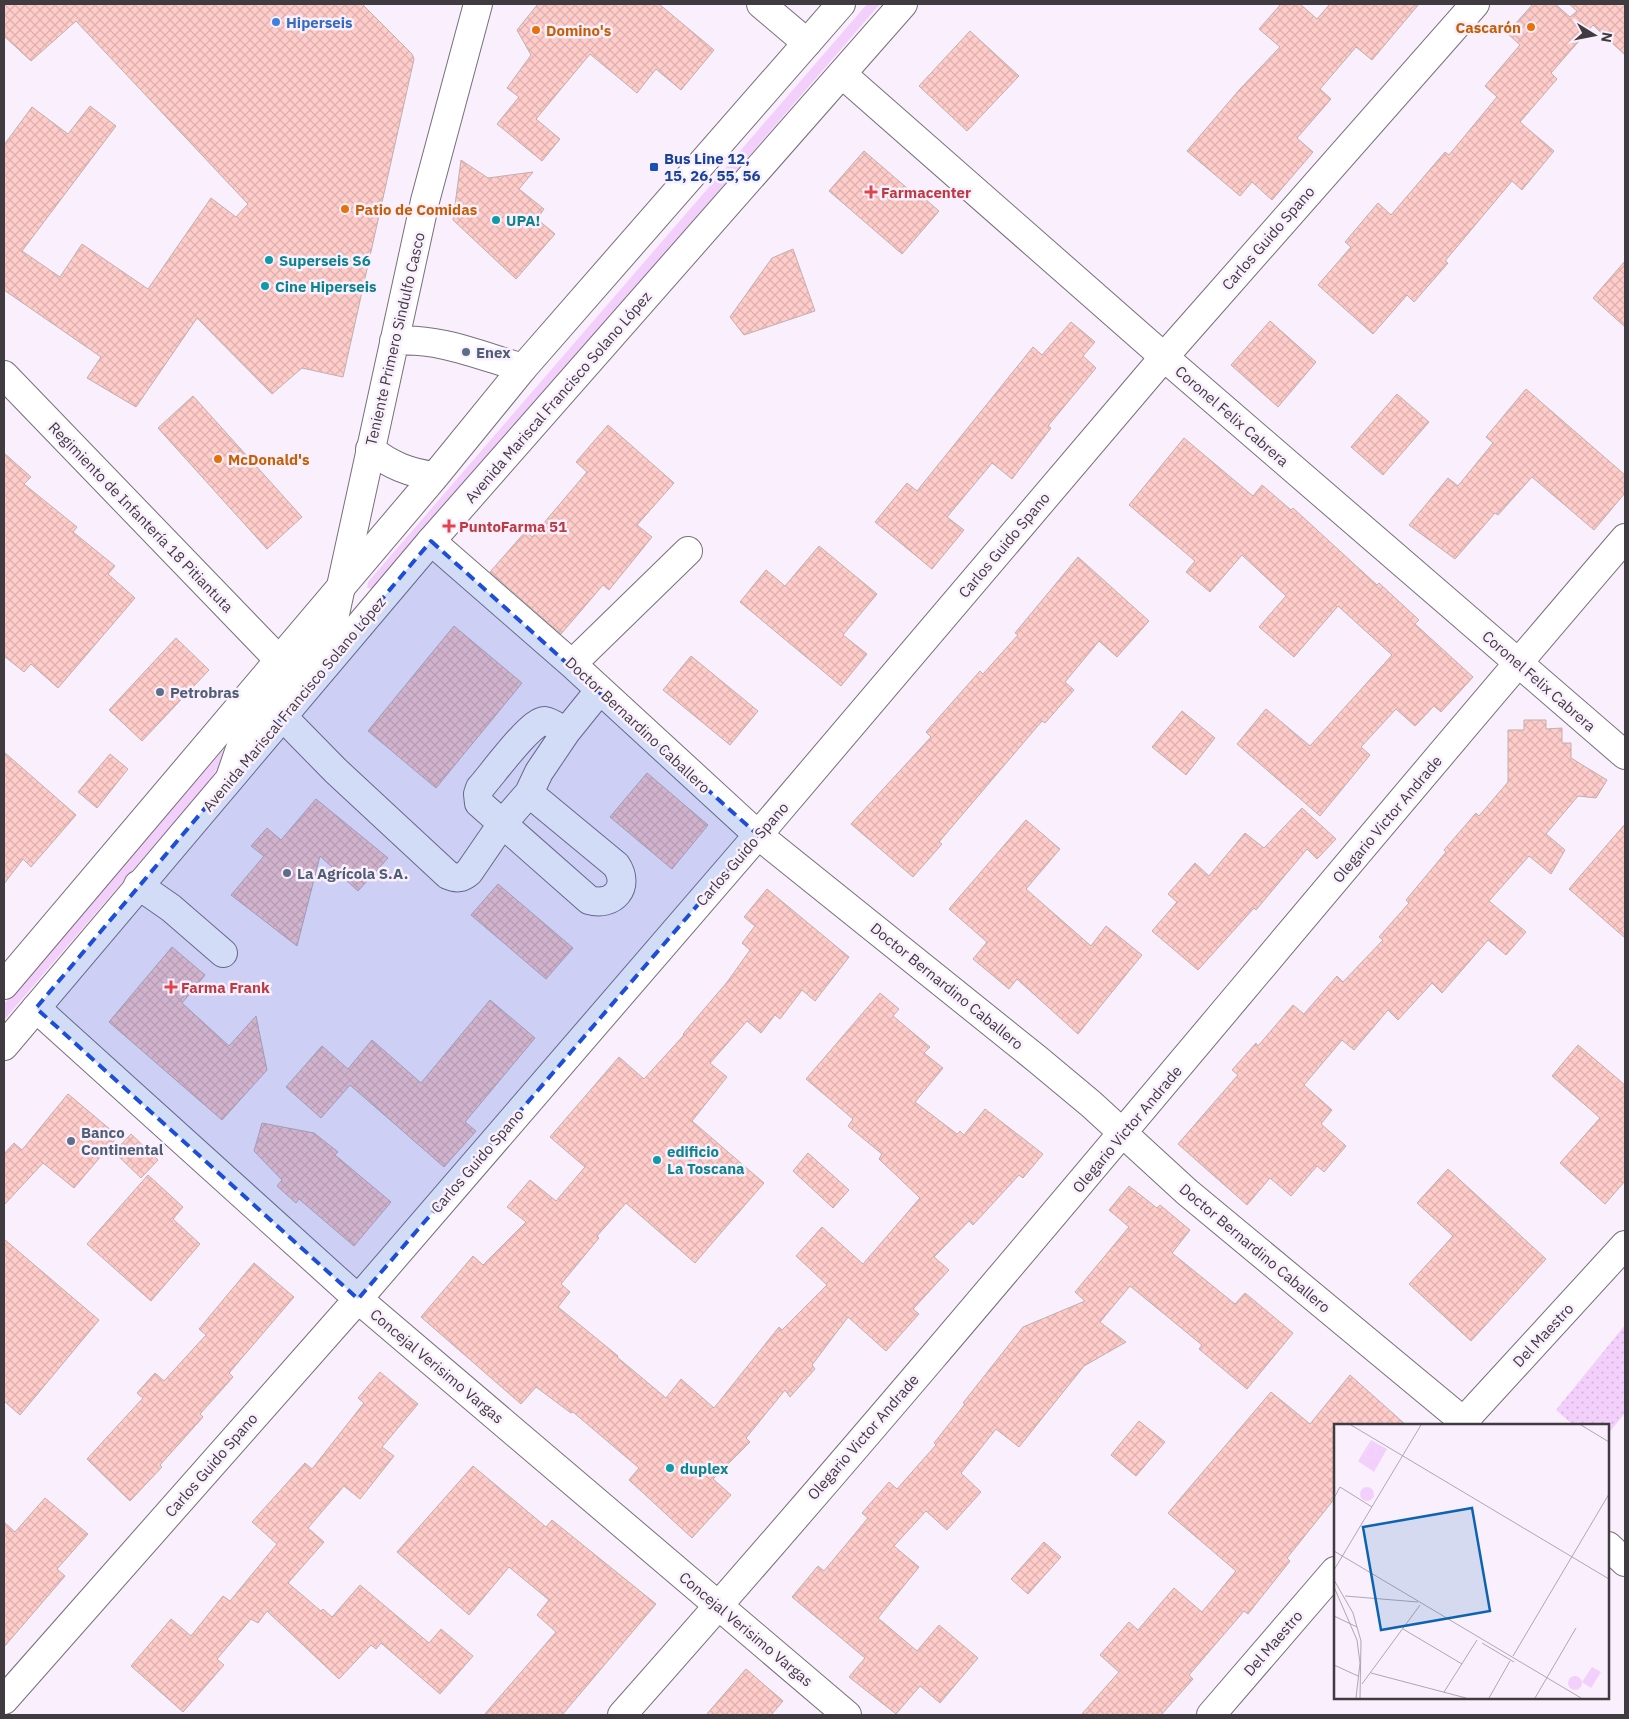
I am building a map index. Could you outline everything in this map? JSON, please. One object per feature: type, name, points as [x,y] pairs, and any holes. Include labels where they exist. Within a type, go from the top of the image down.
[{"type":"main road","name":"Teniente Primero Sindulfo Casco","points":[[228,782],[244,737],[330,637],[425,201],[478,4]]},
{"type":"main road","points":[[761,4],[806,44]]},
{"type":"main road","points":[[4,985],[278,659],[435,476],[523,368],[841,4]]},
{"type":"main road","name":"Avenida Mariscal Francisco Solano López","points":[[4,1046],[138,884],[228,782],[431,541],[903,4]]},
{"type":"main road","name":"Carlos Guido Spano","points":[[4,1700],[358,1299],[758,835],[1164,357],[1475,4]]},
{"type":"main road","name":"Coronel Felix Cabrera","points":[[842,74],[1164,357],[1625,755]]},
{"type":"main road","points":[[394,341],[411,339],[432,342],[523,368]]},
{"type":"main road","name":"Regimiento de Infantería 18 Pitiantuta","points":[[4,375],[278,659]]},
{"type":"main road","points":[[370,449],[388,463],[415,474],[435,476]]},
{"type":"main road","name":"Olegario Victor Andrade","points":[[622,1715],[718,1606],[1123,1134],[1625,538]]},
{"type":"main road","name":"Doctor Bernardino Caballero","points":[[431,541],[572,664],[599,691],[758,835],[1037,1059],[1187,1192],[1464,1424]]},
{"type":"main road","points":[[572,664],[688,551]]},
{"type":"main road","points":[[283,717],[336,771],[448,875],[455,878],[463,877],[469,872],[502,824],[529,793],[539,772],[566,732],[599,691]]},
{"type":"main road","points":[[529,793],[616,865],[621,872],[621,883],[618,893],[611,900],[599,903],[589,900],[479,803],[478,794],[480,788],[537,722],[544,720],[566,732]]},
{"type":"main road","points":[[138,884],[171,908],[223,953]]},
{"type":"main road","name":"Concejal Verisimo Vargas","points":[[36,1008],[358,1299],[847,1715]]},
{"type":"main road","name":"Del Maestro","points":[[1464,1424],[1622,1256]]},
{"type":"main road","points":[[1609,1547],[1625,1562]]},
{"type":"main road","name":"Del Maestro","points":[[1211,1715],[1334,1571]]},
{"type":"highlighted area","points":[[431,541],[758,835],[358,1299],[36,1008]]},
{"type":"shaded area","points":[[867,4],[880,4],[375,589],[367,588],[368,582]]},
{"type":"shaded area","points":[[226,749],[227,753],[210,780],[4,1020],[4,1004],[223,750]]},
{"type":"shaded area","points":[[1625,1325],[1625,1413],[1609,1433],[1609,1424],[1572,1424],[1556,1410]]},
{"type":"building","points":[[4,4],[362,4],[412,54],[414,59],[343,377],[302,368],[272,394],[197,318],[136,407],[87,378],[101,357],[4,290],[4,145],[32,107],[68,134],[90,106],[116,126],[22,251],[60,277],[82,244],[148,289],[211,198],[236,217],[248,204],[76,21],[31,61],[4,36]]},
{"type":"building","points":[[538,4],[659,4],[714,50],[681,90],[656,69],[637,93],[590,54],[536,119],[560,139],[542,161],[497,124],[519,97],[507,88],[531,55],[517,30]]},
{"type":"building","points":[[1281,4],[1300,4],[1317,19],[1330,4],[1419,4],[1372,60],[1356,47],[1320,89],[1331,99],[1297,138],[1313,152],[1272,200],[1252,182],[1240,196],[1187,151],[1240,89],[1280,47],[1259,29]]},
{"type":"building","points":[[1533,4],[1555,4],[1570,17],[1577,11],[1569,4],[1625,4],[1625,55],[1593,25],[1551,73],[1557,79],[1520,122],[1554,151],[1522,190],[1512,181],[1445,261],[1448,263],[1414,302],[1407,295],[1373,334],[1318,285],[1351,247],[1345,242],[1378,203],[1391,215],[1445,152],[1449,155],[1497,97],[1485,86],[1520,45],[1507,33]]},
{"type":"building","points":[[970,31],[1019,76],[967,131],[919,86]]},
{"type":"building","points":[[864,151],[915,195],[917,192],[939,211],[902,254],[829,191]]},
{"type":"building","name":"UPA!","points":[[461,160],[488,178],[533,172],[519,189],[544,209],[537,219],[555,234],[516,279],[453,220]]},
{"type":"building","points":[[793,249],[815,311],[744,335],[730,317],[772,258]]},
{"type":"building","points":[[1625,261],[1625,327],[1593,298]]},
{"type":"building","points":[[1270,321],[1316,362],[1278,407],[1231,365]]},
{"type":"building","points":[[1071,322],[1095,342],[1083,356],[1096,368],[1048,426],[1051,428],[1012,479],[992,463],[947,517],[964,530],[932,569],[875,522],[907,483],[917,491],[1033,347],[1042,355]]},
{"type":"building","points":[[1526,389],[1625,475],[1625,493],[1594,530],[1532,477],[1498,515],[1495,513],[1455,559],[1409,525],[1448,478],[1458,486],[1493,443],[1486,437]]},
{"type":"building","points":[[1397,394],[1429,422],[1383,475],[1351,447]]},
{"type":"building","name":"McDonald's","points":[[193,396],[302,517],[267,549],[158,428]]},
{"type":"building","points":[[608,425],[674,483],[637,525],[652,537],[609,590],[603,585],[561,634],[490,572],[526,531],[532,537],[587,472],[576,462]]},
{"type":"building","points":[[1184,438],[1253,496],[1262,485],[1291,510],[1293,508],[1377,585],[1379,583],[1419,620],[1415,624],[1473,677],[1441,712],[1434,706],[1415,726],[1396,709],[1361,747],[1370,755],[1320,816],[1237,744],[1266,709],[1310,746],[1392,655],[1338,606],[1294,657],[1259,627],[1286,596],[1242,555],[1210,592],[1186,572],[1195,561],[1129,505]]},
{"type":"building","points":[[4,453],[31,477],[24,484],[77,527],[73,532],[115,566],[108,574],[135,598],[58,688],[31,664],[24,672],[4,656]]},
{"type":"building","points":[[819,546],[877,594],[843,635],[867,654],[841,686],[740,602],[766,570],[785,586]]},
{"type":"building","points":[[1078,557],[1149,621],[1117,657],[1099,641],[1065,682],[1074,690],[1045,723],[1042,721],[939,842],[942,844],[913,877],[851,824],[931,737],[926,732],[980,671],[983,674],[1018,635],[1015,633]]},
{"type":"building","points":[[454,626],[522,683],[436,788],[368,731]]},
{"type":"building","points":[[176,638],[209,670],[142,741],[109,710]]},
{"type":"building","points":[[691,656],[758,711],[730,745],[663,690]]},
{"type":"building","points":[[1182,711],[1215,738],[1186,775],[1152,747]]},
{"type":"building","points":[[1524,720],[1546,720],[1546,729],[1562,728],[1562,743],[1571,743],[1571,758],[1607,780],[1596,798],[1578,796],[1546,834],[1565,850],[1551,874],[1529,856],[1489,901],[1526,932],[1506,955],[1488,940],[1442,993],[1432,983],[1398,1020],[1388,1010],[1354,1050],[1342,1040],[1304,1085],[1332,1110],[1321,1124],[1346,1146],[1324,1172],[1317,1166],[1291,1196],[1270,1178],[1247,1205],[1178,1144],[1238,1075],[1232,1070],[1256,1043],[1258,1046],[1293,1005],[1304,1014],[1337,976],[1343,982],[1383,940],[1379,937],[1409,903],[1406,900],[1446,852],[1444,850],[1476,813],[1479,816],[1508,782],[1508,730],[1524,730]]},
{"type":"building","points":[[4,752],[76,815],[31,867],[23,859],[4,884]]},
{"type":"building","points":[[110,754],[128,769],[97,808],[78,792]]},
{"type":"building","points":[[647,773],[708,825],[672,869],[610,817]]},
{"type":"building","points":[[316,799],[388,858],[358,891],[320,856],[297,946],[231,895],[264,856],[251,846],[267,828],[281,840]]},
{"type":"building","points":[[1302,808],[1336,839],[1317,859],[1307,849],[1256,910],[1254,908],[1198,970],[1152,931],[1177,902],[1168,894],[1195,863],[1209,876],[1245,833],[1264,848]]},
{"type":"building","points":[[1026,820],[1060,849],[1026,889],[1091,946],[1106,926],[1142,955],[1078,1034],[1017,979],[1009,989],[973,959],[987,942],[949,909]]},
{"type":"building","points":[[1625,824],[1625,938],[1569,889]]},
{"type":"building","points":[[498,884],[573,948],[546,979],[471,915]]},
{"type":"building","points":[[767,889],[849,957],[815,1001],[802,990],[780,1019],[775,1015],[761,1033],[747,1021],[710,1063],[727,1077],[692,1121],[764,1183],[695,1263],[626,1203],[597,1236],[599,1238],[561,1284],[570,1292],[558,1307],[666,1398],[681,1379],[714,1408],[779,1327],[782,1330],[827,1285],[796,1256],[822,1227],[863,1264],[920,1198],[879,1159],[882,1154],[848,1126],[853,1119],[806,1079],[880,993],[899,1009],[893,1016],[930,1047],[924,1053],[943,1068],[915,1102],[957,1134],[960,1131],[964,1135],[985,1109],[1043,1154],[1023,1178],[1019,1175],[973,1225],[969,1221],[934,1257],[949,1270],[913,1309],[919,1314],[886,1351],[848,1317],[812,1365],[815,1369],[790,1397],[785,1390],[746,1438],[750,1442],[713,1479],[731,1495],[692,1538],[629,1480],[639,1468],[573,1412],[571,1413],[536,1387],[521,1404],[421,1317],[473,1256],[483,1265],[526,1222],[507,1207],[530,1180],[556,1201],[585,1167],[550,1137],[619,1057],[644,1079],[684,1035],[728,981],[750,950],[742,943],[755,926],[744,917]]},
{"type":"building","points":[[172,947],[205,975],[182,1003],[229,1046],[256,1016],[267,1070],[222,1120],[109,1022]]},
{"type":"building","points":[[490,1000],[535,1038],[465,1122],[476,1131],[444,1167],[350,1085],[321,1118],[286,1087],[322,1046],[348,1069],[372,1040],[421,1083]]},
{"type":"building","points":[[1578,1045],[1625,1085],[1625,1181],[1605,1204],[1560,1163],[1600,1118],[1552,1076]]},
{"type":"building","points":[[68,1094],[118,1136],[74,1188],[43,1163],[4,1205],[4,1154],[14,1143],[22,1150]]},
{"type":"building","points":[[262,1123],[314,1133],[338,1152],[335,1155],[391,1202],[354,1246],[299,1199],[296,1203],[277,1186],[282,1180],[254,1151]]},
{"type":"building","points":[[131,1134],[158,1160],[141,1178],[114,1152]]},
{"type":"building","points":[[808,1153],[849,1190],[833,1208],[793,1171]]},
{"type":"building","points":[[1448,1169],[1546,1259],[1471,1341],[1409,1284],[1453,1236],[1417,1203]]},
{"type":"building","points":[[148,1175],[183,1207],[173,1219],[200,1244],[151,1301],[87,1244]]},
{"type":"building","points":[[1129,1186],[1157,1208],[1160,1205],[1190,1230],[1172,1253],[1235,1304],[1245,1293],[1293,1333],[1247,1389],[1199,1349],[1202,1345],[1130,1286],[1100,1322],[1126,1342],[1084,1366],[1019,1447],[996,1429],[961,1473],[981,1492],[947,1530],[926,1511],[894,1546],[919,1567],[878,1618],[917,1651],[939,1625],[978,1658],[940,1703],[920,1686],[896,1714],[849,1677],[865,1658],[792,1597],[818,1566],[824,1571],[868,1518],[862,1513],[889,1482],[897,1489],[936,1445],[934,1443],[965,1404],[963,1403],[1023,1327],[1085,1301],[1075,1292],[1129,1227],[1109,1210]]},
{"type":"building","points":[[4,1239],[99,1320],[20,1415],[4,1401]]},
{"type":"building","points":[[254,1263],[294,1297],[229,1373],[233,1377],[200,1414],[203,1417],[160,1465],[162,1467],[130,1501],[87,1459],[143,1398],[137,1393],[155,1373],[164,1381],[206,1335],[199,1329]]},
{"type":"building","points":[[380,1372],[418,1404],[382,1447],[394,1456],[360,1499],[344,1486],[308,1528],[324,1542],[288,1583],[321,1611],[323,1609],[332,1617],[360,1585],[429,1643],[441,1629],[473,1656],[440,1694],[381,1643],[376,1649],[371,1645],[339,1679],[267,1611],[258,1623],[251,1619],[217,1659],[224,1665],[183,1712],[131,1666],[171,1619],[191,1636],[223,1596],[230,1601],[277,1544],[252,1522],[305,1463],[312,1469],[364,1403],[358,1398]]},
{"type":"building","points":[[1350,1375],[1405,1424],[1334,1424],[1334,1499],[1287,1558],[1290,1561],[1248,1614],[1244,1611],[1189,1675],[1193,1679],[1161,1715],[1081,1715],[1119,1672],[1100,1655],[1129,1622],[1138,1630],[1174,1588],[1202,1612],[1236,1571],[1168,1513],[1271,1392],[1310,1424]]},
{"type":"building","points":[[1139,1421],[1165,1442],[1136,1476],[1111,1455]]},
{"type":"building","points":[[473,1466],[546,1527],[552,1520],[656,1604],[562,1715],[484,1715],[556,1632],[537,1615],[549,1600],[509,1567],[469,1615],[397,1552]]},
{"type":"building","points":[[45,1498],[88,1534],[57,1569],[65,1576],[4,1647],[4,1522],[15,1532]]},
{"type":"building","points":[[1044,1542],[1061,1557],[1028,1594],[1011,1579]]},
{"type":"building","points":[[746,1669],[783,1701],[771,1715],[706,1715]]},
{"type":"place","name":"Hiperseis","points":[[276,22]]},
{"type":"place","name":"Cascarón","points":[[1531,27]]},
{"type":"place","name":"Domino's","points":[[536,30]]},
{"type":"place","name":"Bus Line 12, 15, 26, 55, 56","points":[[654,167]]},
{"type":"place","name":"Farmacenter","points":[[871,192]]},
{"type":"place","name":"Patio de Comidas","points":[[345,209]]},
{"type":"place","name":"UPA!","points":[[496,220]]},
{"type":"place","name":"Superseis S6","points":[[269,260]]},
{"type":"place","name":"Cine Hiperseis","points":[[265,286]]},
{"type":"place","name":"Enex","points":[[466,352]]},
{"type":"place","name":"McDonald's","points":[[218,459]]},
{"type":"place","name":"PuntoFarma 51","points":[[449,526]]},
{"type":"place","name":"Petrobras","points":[[160,692]]},
{"type":"place","name":"La Agrícola S.A.","points":[[287,873]]},
{"type":"place","name":"Farma Frank","points":[[171,987]]},
{"type":"place","name":"Banco Continental","points":[[71,1141]]},
{"type":"place","name":"edificio La Toscana","points":[[657,1160]]},
{"type":"place","name":"duplex","points":[[670,1468]]}]
